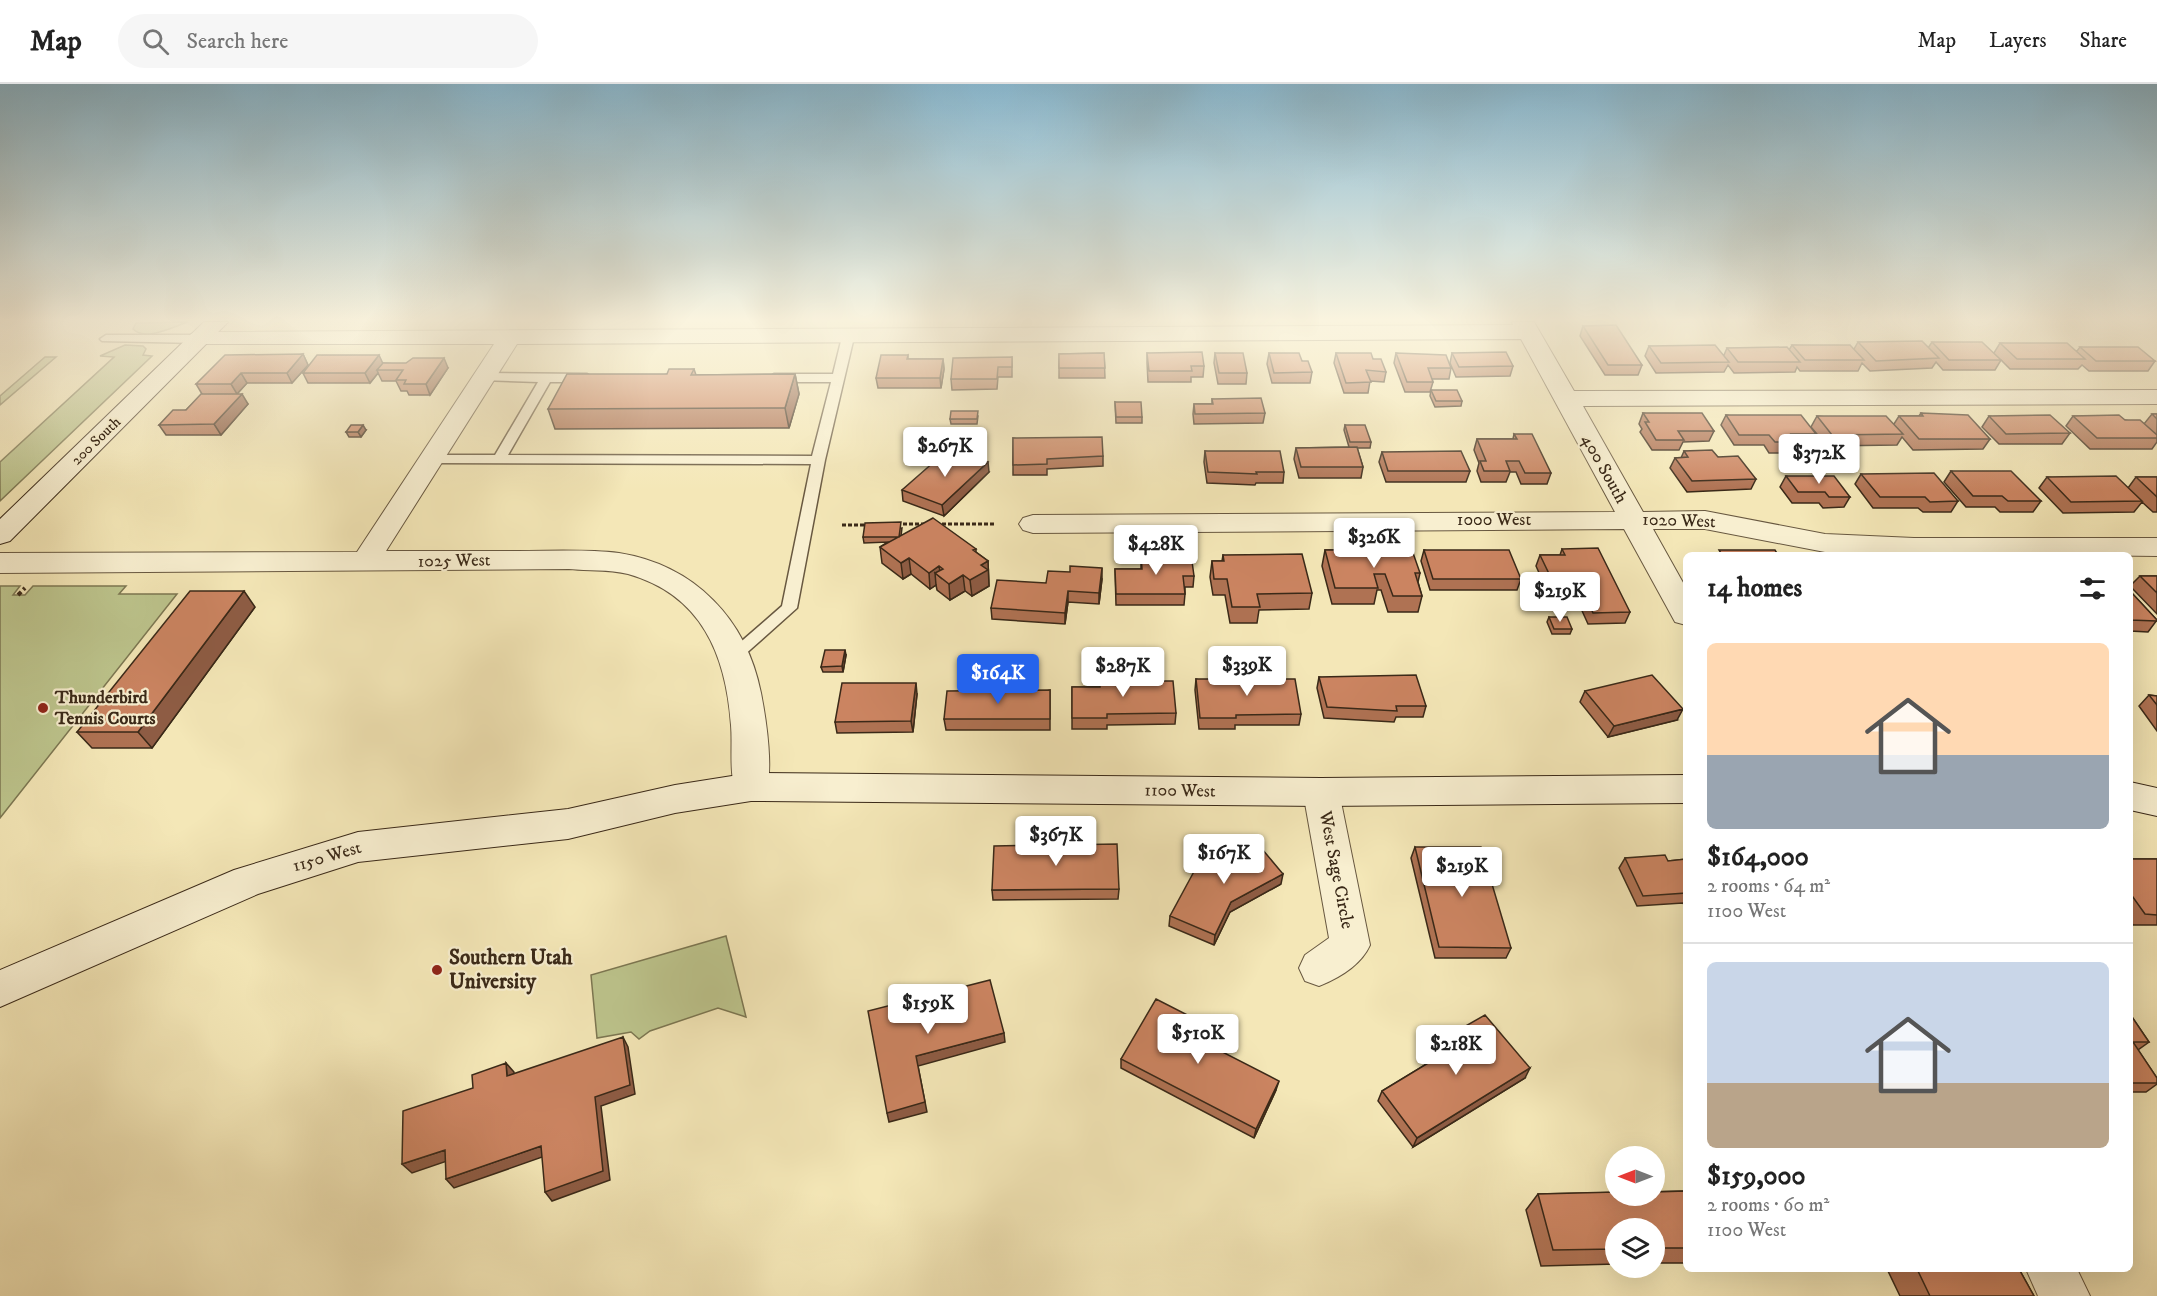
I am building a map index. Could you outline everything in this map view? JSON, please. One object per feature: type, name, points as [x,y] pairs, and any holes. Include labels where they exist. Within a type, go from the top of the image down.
[{"type":"street","name":"200 South","points":[[0,535],[160,379]]},
{"type":"street","points":[[364,562],[484,379]]},
{"type":"street","name":"400 South","points":[[1555,379],[1683,610]]},
{"type":"street","points":[[1566,399],[2157,397]]},
{"type":"street","name":"1000 West","points":[[1033,524],[1632,519]]},
{"type":"street","name":"1020 West","points":[[1632,519],[1705,520],[1825,543],[1914,547],[2157,547]]},
{"type":"street","name":"1025 West","points":[[0,563],[569,560],[619,563],[660,575],[701,602],[723,627],[736,653],[745,692],[751,787]]},
{"type":"street","name":"1100 West","points":[[675,799],[751,787],[1321,792],[1683,789]]},
{"type":"street","name":"West Sage Circle","points":[[1319,968],[1350,945],[1321,792]]},
{"type":"street","points":[[2133,797],[2157,802]]},
{"type":"street","name":"1150 West","points":[[0,989],[248,881],[358,847],[568,824],[675,799]]},
{"type":"street","points":[[2052,1272],[2065,1296]]},
{"type":"lane","points":[[499,459],[546,379]]},
{"type":"lane","points":[[736,653],[789,608],[818,460],[838,379]]},
{"type":"lane","points":[[432,459],[818,460]]},
{"type":"path","points":[[889,524],[996,524]]},
{"type":"path","points":[[842,525],[877,525]]},
{"type":"green space","points":[[20,379],[31,379],[0,405],[0,396]]},
{"type":"green space","points":[[91,379],[128,379],[0,501],[0,462]]},
{"type":"green space","name":"Thunderbird Tennis Courts","points":[[0,586],[20,586],[13,595],[25,595],[33,586],[126,586],[119,594],[177,594],[0,818]]},
{"type":"green space","points":[[726,936],[746,1017],[718,1008],[650,1031],[639,1039],[631,1032],[597,1038],[591,975]]},
{"type":"building","points":[[201,379],[236,379],[231,384],[196,384]]},
{"type":"building","points":[[430,379],[426,384],[404,384],[406,380],[396,380]]},
{"type":"building","points":[[565,379],[794,379],[785,408],[548,409]]},
{"type":"building","points":[[1345,379],[1370,379],[1371,382],[1346,383]]},
{"type":"building","points":[[1406,379],[1432,379],[1433,382],[1407,382]]},
{"type":"building","points":[[1431,390],[1457,390],[1462,401],[1436,401]]},
{"type":"building","points":[[201,394],[242,394],[214,424],[159,425],[173,410],[186,410]]},
{"type":"building","points":[[1261,398],[1265,413],[1195,414],[1194,404],[1213,404],[1212,399]]},
{"type":"building","points":[[1115,402],[1141,402],[1142,417],[1116,417]]},
{"type":"building","points":[[951,411],[978,411],[977,419],[950,419]]},
{"type":"building","points":[[1643,413],[1702,413],[1714,431],[1678,431],[1684,440],[1656,440],[1645,422],[1649,422]]},
{"type":"building","points":[[1921,413],[1968,415],[1990,439],[1919,439],[1899,416],[1923,416]]},
{"type":"building","points":[[1726,415],[1801,415],[1816,434],[1791,434],[1797,442],[1775,442],[1769,435],[1739,435]]},
{"type":"building","points":[[2050,415],[2070,433],[2006,434],[1989,416]]},
{"type":"building","points":[[2119,415],[2125,420],[2140,420],[2157,435],[2157,438],[2097,438],[2073,416]]},
{"type":"building","points":[[1817,416],[1886,416],[1903,434],[1832,435]]},
{"type":"building","points":[[351,425],[363,425],[358,432],[346,432]]},
{"type":"building","points":[[1345,425],[1365,425],[1371,442],[1350,442]]},
{"type":"building","points":[[1514,434],[1532,434],[1551,473],[1525,473],[1519,461],[1506,461],[1510,471],[1484,471],[1480,461],[1486,461],[1477,439],[1517,439]]},
{"type":"building","points":[[1102,437],[1103,456],[1047,459],[1047,464],[1013,465],[1013,438]]},
{"type":"building","points":[[1357,447],[1363,467],[1301,467],[1296,448]]},
{"type":"building","points":[[1712,450],[1718,457],[1738,456],[1756,479],[1692,481],[1675,458],[1688,457],[1684,451]]},
{"type":"building","points":[[956,451],[988,462],[942,505],[902,490],[935,461],[942,463]]},
{"type":"building","points":[[1205,451],[1280,451],[1284,472],[1256,472],[1257,474],[1208,472]]},
{"type":"building","points":[[1461,451],[1470,471],[1388,471],[1382,452]]},
{"type":"building","points":[[1951,471],[2011,471],[2041,501],[2008,501],[2002,496],[1973,496]]},
{"type":"building","points":[[1934,473],[1958,501],[1930,502],[1925,497],[1880,497],[1861,474]]},
{"type":"building","points":[[1786,476],[1834,476],[1850,497],[1829,497],[1825,492],[1798,492]]},
{"type":"building","points":[[2116,476],[2142,501],[2071,502],[2047,477]]},
{"type":"building","points":[[2136,477],[2157,477],[2157,497]]},
{"type":"building","points":[[933,518],[976,549],[973,550],[988,561],[981,565],[988,570],[970,580],[963,575],[949,584],[935,573],[943,569],[939,566],[929,573],[909,558],[901,563],[880,547]]},
{"type":"building","points":[[901,522],[899,537],[863,537],[865,523]]},
{"type":"building","points":[[1377,543],[1379,551],[1412,550],[1420,573],[1415,573],[1422,596],[1393,596],[1385,574],[1374,574],[1378,588],[1335,588],[1325,550],[1348,550],[1347,544]]},
{"type":"building","points":[[1598,548],[1630,612],[1593,613],[1579,582],[1553,582],[1540,555],[1565,555],[1562,549]]},
{"type":"building","points":[[1424,550],[1509,550],[1521,579],[1433,579]]},
{"type":"building","points":[[1719,550],[1775,550],[1776,552],[1720,552]]},
{"type":"building","points":[[1191,554],[1194,576],[1183,576],[1185,594],[1116,594],[1115,569],[1142,569],[1141,555]]},
{"type":"building","points":[[1302,554],[1312,593],[1257,594],[1260,607],[1232,607],[1227,579],[1214,579],[1212,561],[1224,561],[1223,555]]},
{"type":"building","points":[[1070,566],[1102,568],[1099,593],[1068,591],[1065,613],[991,608],[997,580],[1046,583],[1048,571],[1070,572]]},
{"type":"building","points":[[2140,576],[2157,576],[2157,593]]},
{"type":"building","points":[[190,591],[244,591],[138,732],[77,732]]},
{"type":"building","points":[[2133,594],[2157,620],[2133,620]]},
{"type":"building","points":[[1549,617],[1567,617],[1572,629],[1554,629]]},
{"type":"building","points":[[825,650],[845,650],[842,666],[821,667]]},
{"type":"building","points":[[1416,675],[1426,706],[1396,706],[1397,711],[1327,707],[1319,677]]},
{"type":"building","points":[[1652,675],[1683,709],[1614,726],[1585,691]]},
{"type":"building","points":[[1100,677],[1144,677],[1144,681],[1173,681],[1176,713],[1107,714],[1107,718],[1072,718],[1072,687],[1100,687]]},
{"type":"building","points":[[1196,679],[1295,679],[1301,714],[1200,718]]},
{"type":"building","points":[[842,683],[916,683],[911,721],[835,722]]},
{"type":"building","points":[[1050,690],[1050,719],[944,719],[947,691]]},
{"type":"building","points":[[2149,695],[2157,696],[2157,705]]},
{"type":"building","points":[[1252,837],[1283,874],[1231,902],[1215,935],[1170,916],[1197,866]]},
{"type":"building","points":[[1117,844],[1119,889],[992,890],[994,846]]},
{"type":"building","points":[[1415,847],[1481,847],[1511,948],[1439,947]]},
{"type":"building","points":[[1665,855],[1668,861],[1683,859],[1683,893],[1643,896],[1625,858]]},
{"type":"building","points":[[2133,859],[2157,859],[2157,915],[2145,914],[2133,897]]},
{"type":"building","points":[[990,980],[1004,1033],[916,1056],[925,1102],[887,1113],[868,1011]]},
{"type":"building","points":[[1156,999],[1205,1024],[1197,1039],[1279,1081],[1256,1129],[1121,1059]]},
{"type":"building","points":[[1485,1015],[1530,1068],[1417,1138],[1382,1091],[1443,1054],[1434,1044]]},
{"type":"building","points":[[2133,1018],[2149,1042],[2133,1042]]},
{"type":"building","points":[[623,1037],[630,1085],[595,1097],[603,1171],[545,1192],[541,1146],[446,1179],[445,1150],[402,1164],[403,1111],[473,1088],[472,1075],[506,1063],[507,1076]]},
{"type":"building","points":[[2133,1042],[2157,1078],[2157,1083],[2133,1083]]},
{"type":"building","points":[[1683,1191],[1683,1248],[1665,1248],[1665,1218],[1605,1218],[1605,1249],[1553,1250],[1538,1194],[1605,1192],[1605,1206],[1665,1206],[1665,1192]]},
{"type":"building","points":[[1918,1272],[2021,1272],[2034,1296],[1930,1296]]},
{"type":"place","name":"Thunderbird Tennis Courts","points":[[43,708]]},
{"type":"place","name":"Southern Utah University","points":[[437,970]]}]
